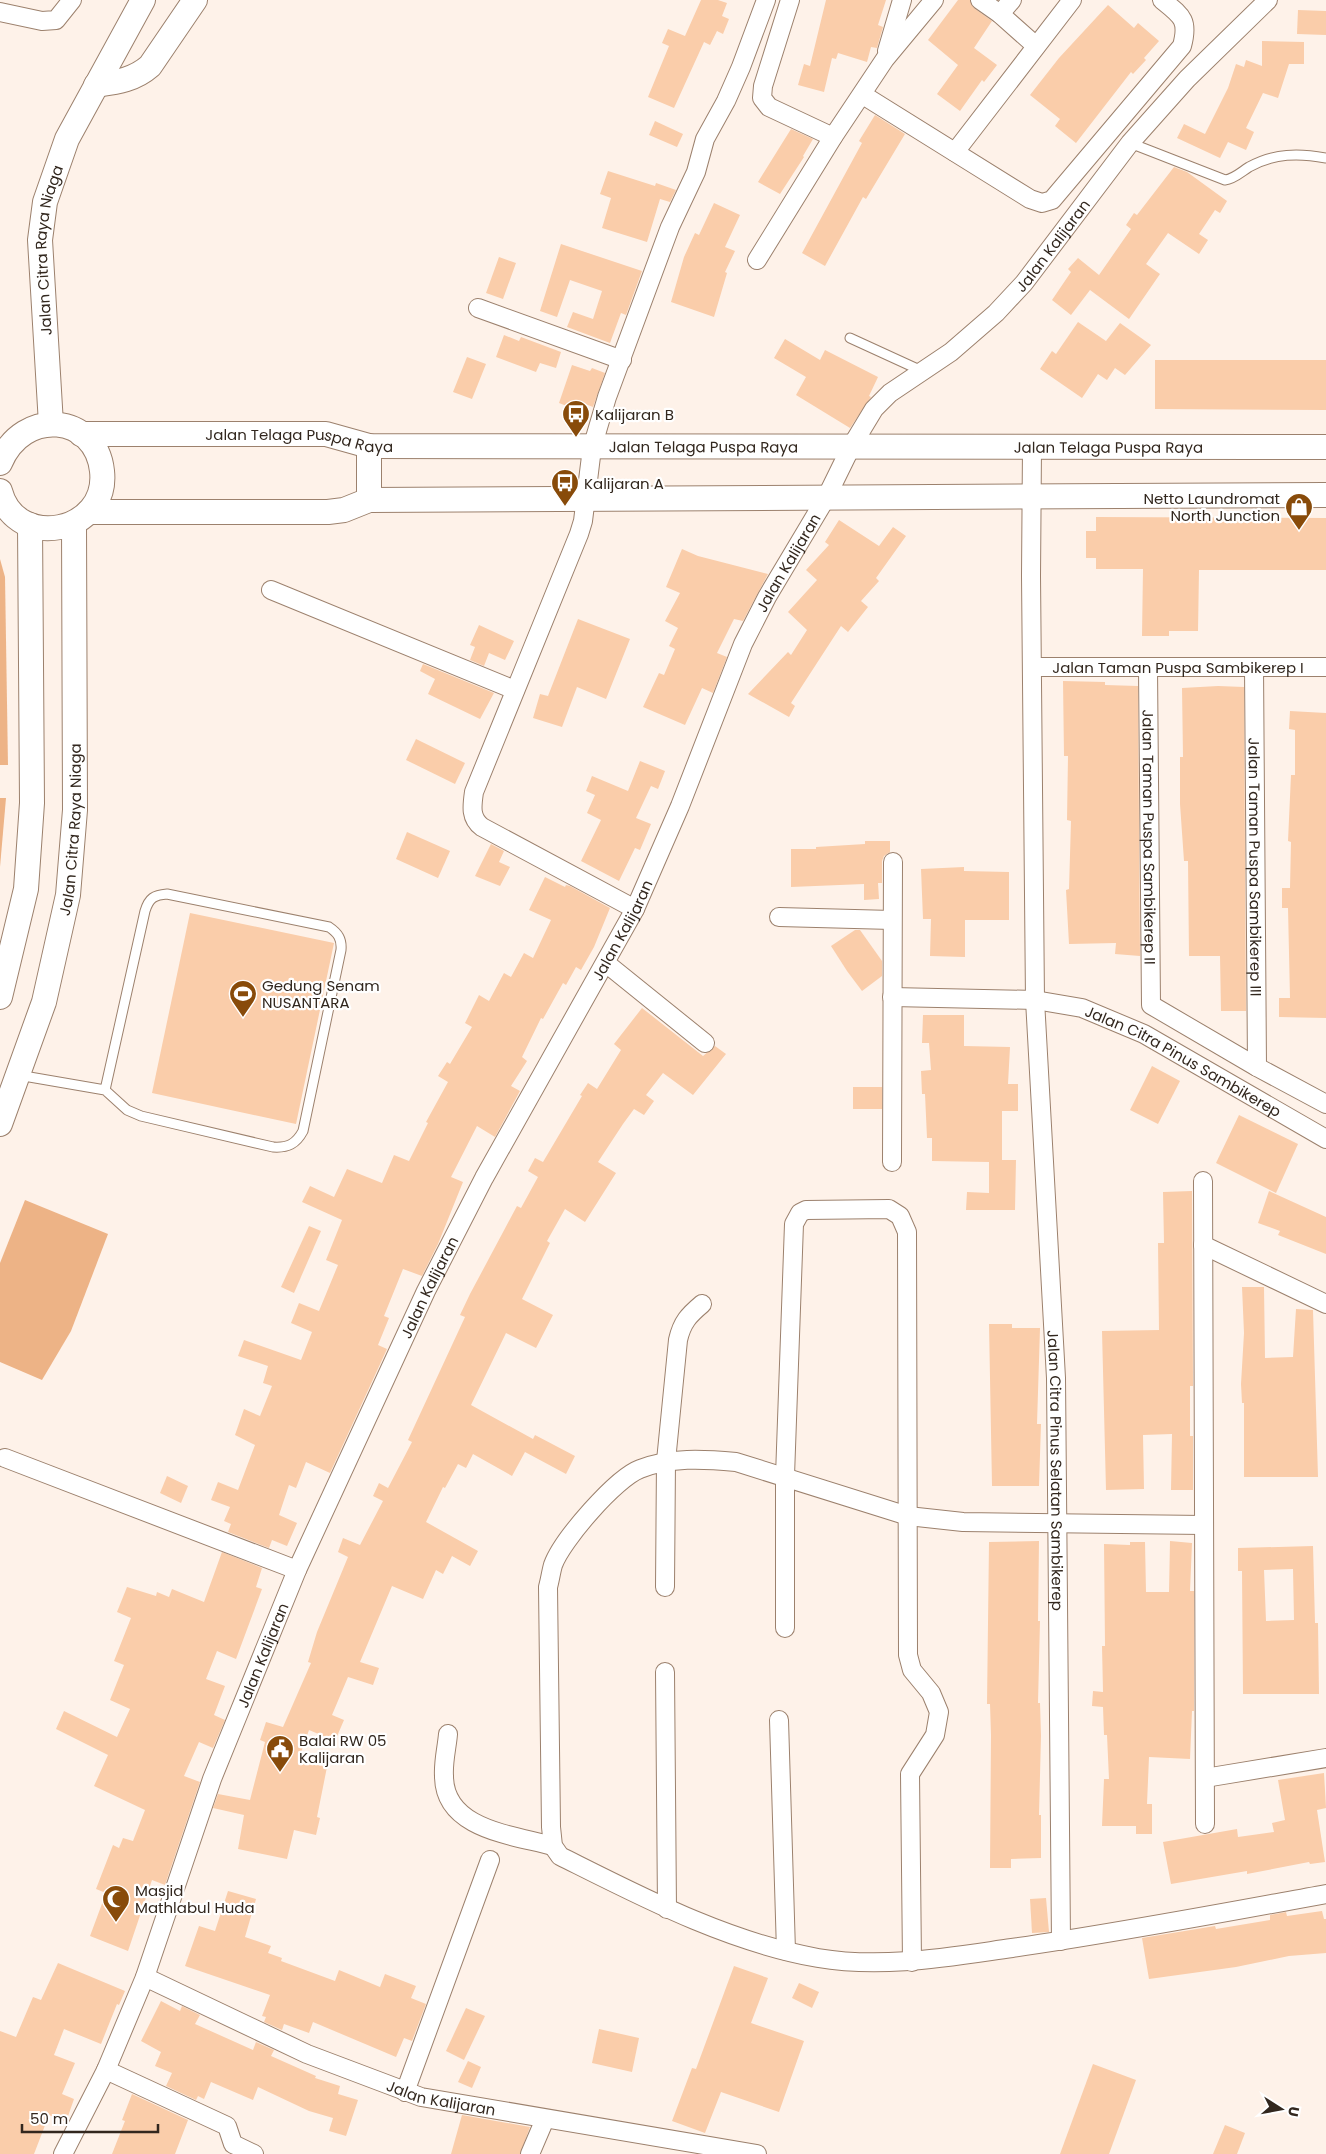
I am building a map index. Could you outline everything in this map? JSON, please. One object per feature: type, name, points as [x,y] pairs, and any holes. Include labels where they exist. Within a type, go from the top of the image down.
[{"type":"main road","name":"Jalan Citra Raya Niaga","points":[[51,424],[40,240],[45,202],[67,138],[143,0]]},
{"type":"main road","points":[[96,85],[128,80],[141,74],[150,66],[195,0]]},
{"type":"main road","points":[[0,463],[7,438],[25,430],[51,424],[61,425],[81,434],[95,450],[102,471],[102,486],[97,500],[81,518],[60,528],[44,529],[16,521]]},
{"type":"main road","name":"Jalan Telaga Puspa Raya","points":[[81,434],[326,434],[369,446],[592,448],[1326,447]]},
{"type":"main road","points":[[369,446],[369,500]]},
{"type":"main road","points":[[0,491],[16,521],[32,803],[26,889],[0,997]]},
{"type":"main road","points":[[81,518],[328,512],[344,510],[369,500],[1326,495]]},
{"type":"main road","name":"Jalan Citra Raya Niaga","points":[[0,1124],[44,1002],[68,895],[75,810],[81,518]]},
{"type":"street","points":[[0,12],[42,20],[56,20],[72,0]]},
{"type":"street","points":[[636,909],[476,822],[472,806],[474,792],[583,521],[592,448],[607,397],[670,227],[696,172],[705,139],[726,101],[741,67],[766,0]]},
{"type":"street","points":[[790,0],[763,86],[762,98],[769,107],[833,137]]},
{"type":"street","points":[[885,59],[902,0]]},
{"type":"street","points":[[757,260],[833,137],[863,95],[885,59],[934,0]]},
{"type":"street","points":[[980,0],[1000,14],[1036,46]]},
{"type":"street","points":[[1000,14],[1012,0]]},
{"type":"street","points":[[955,152],[1072,0]]},
{"type":"street","points":[[863,95],[1030,199],[1042,203],[1052,200],[1182,46],[1186,31],[1185,23],[1179,14],[1162,0]]},
{"type":"street","name":"Jalan Kalijaran","points":[[63,2154],[106,2070],[145,1977],[212,1779],[297,1570],[426,1292],[484,1178],[607,964],[636,909],[680,806],[743,644],[767,597],[826,498],[851,447],[874,409],[890,393],[952,352],[996,313],[1024,283],[1130,143],[1187,79],[1268,0]]},
{"type":"street","points":[[478,308],[622,360]]},
{"type":"street","name":"Jalan Citra Pinus Selatan Sambikerep","points":[[1032,447],[1035,1000],[1054,1348],[1061,1941]]},
{"type":"street","points":[[271,590],[515,690]]},
{"type":"street","name":"Jalan Taman Puspa Sambikerep I","points":[[1032,667],[1326,667]]},
{"type":"street","name":"Jalan Taman Puspa Sambikerep II","points":[[1148,668],[1151,1005],[1257,1067]]},
{"type":"street","name":"Jalan Taman Puspa Sambikerep III","points":[[1254,668],[1257,1067]]},
{"type":"street","points":[[892,1162],[892,920],[894,862]]},
{"type":"street","points":[[779,917],[892,920]]},
{"type":"street","points":[[607,964],[705,1043]]},
{"type":"street","name":"Jalan Citra Pinus Sambikerep","points":[[892,997],[1035,1000],[1082,1008],[1144,1034],[1326,1139]]},
{"type":"street","points":[[1257,1067],[1326,1104]]},
{"type":"street","points":[[1203,1182],[1205,1824]]},
{"type":"street","points":[[785,1628],[785,1476],[793,1231],[796,1218],[800,1213],[815,1209],[889,1209],[900,1216],[907,1232],[908,1655],[912,1670],[931,1693],[939,1712],[935,1735],[910,1774],[912,1962]]},
{"type":"street","points":[[1203,1245],[1326,1304]]},
{"type":"street","points":[[665,1587],[666,1461],[680,1332],[686,1317],[702,1304]]},
{"type":"street","points":[[5,1458],[297,1570]]},
{"type":"street","points":[[1204,1525],[963,1522],[908,1516],[736,1462],[706,1459],[666,1461],[629,1474],[590,1512],[561,1550],[553,1564],[548,1587],[550,1828],[553,1846],[560,1856],[667,1909],[786,1951],[846,1962],[912,1962],[1061,1941],[1326,1894]]},
{"type":"street","points":[[665,1672],[667,1909]]},
{"type":"street","points":[[779,1720],[786,1951]]},
{"type":"street","points":[[448,1734],[444,1777],[448,1798],[456,1810],[472,1822],[553,1846]]},
{"type":"street","points":[[1205,1778],[1326,1758]]},
{"type":"street","points":[[406,2092],[490,1860]]},
{"type":"street","name":"Jalan Kalijaran","points":[[145,1977],[307,2054],[406,2092],[430,2099],[756,2154]]},
{"type":"street","points":[[106,2070],[227,2126],[234,2144],[254,2154]]},
{"type":"street","points":[[530,2154],[545,2119]]},
{"type":"lane","points":[[1130,143],[1225,180],[1250,166],[1278,156],[1301,154],[1326,158]]},
{"type":"lane","points":[[850,338],[922,371]]},
{"type":"lane","points":[[18,1075],[104,1090],[127,1110],[141,1116],[273,1147],[291,1146],[303,1131],[341,950],[342,942],[339,936],[329,927],[167,894],[153,896],[148,901],[145,911],[104,1090]]},
{"type":"shaded area","points":[[0,559],[5,577],[8,765],[0,765]]},
{"type":"shaded area","points":[[0,798],[6,798],[0,867]]},
{"type":"shaded area","points":[[25,1200],[108,1234],[71,1331],[42,1380],[0,1362],[0,1263]]},
{"type":"building","points":[[701,0],[718,0],[727,3],[722,16],[729,19],[723,34],[717,31],[710,45],[704,42],[674,108],[648,97],[669,46],[662,43],[668,29],[685,36]]},
{"type":"building","points":[[826,0],[886,0],[878,25],[883,27],[877,48],[871,47],[867,62],[838,53],[836,59],[832,58],[824,92],[798,85],[804,64],[810,66]]},
{"type":"building","points":[[958,0],[970,0],[974,8],[992,21],[974,48],[997,65],[984,82],[982,80],[960,111],[937,94],[958,65],[928,40]]},
{"type":"building","points":[[1108,5],[1134,28],[1138,23],[1159,41],[1144,58],[1146,60],[1133,74],[1131,72],[1076,143],[1055,126],[1060,119],[1030,95],[1059,58]]},
{"type":"building","points":[[1298,10],[1326,11],[1326,35],[1297,34]]},
{"type":"building","points":[[1262,41],[1304,42],[1304,64],[1289,64],[1278,98],[1263,93],[1246,128],[1254,132],[1246,150],[1228,142],[1220,158],[1177,138],[1184,124],[1205,134],[1228,88],[1236,64],[1244,67],[1246,60],[1262,66]]},
{"type":"building","points":[[875,115],[905,134],[866,199],[863,197],[825,266],[802,253],[862,143],[859,141]]},
{"type":"building","points":[[655,121],[683,134],[677,147],[649,135]]},
{"type":"building","points":[[791,129],[813,139],[804,157],[780,194],[758,182]]},
{"type":"building","points":[[1174,167],[1187,172],[1227,201],[1220,213],[1215,210],[1199,234],[1208,240],[1199,254],[1168,233],[1146,264],[1160,274],[1129,319],[1090,290],[1071,315],[1052,300],[1071,272],[1068,269],[1078,258],[1099,275],[1131,229],[1126,225],[1134,213],[1137,215]]},
{"type":"building","points":[[608,171],[655,186],[656,183],[676,190],[670,202],[660,199],[647,242],[602,228],[611,198],[600,194]]},
{"type":"building","points":[[714,203],[740,215],[725,247],[735,251],[725,272],[727,273],[714,317],[671,302],[684,257],[695,233],[699,235]]},
{"type":"building","points":[[561,244],[642,271],[626,315],[621,313],[610,343],[567,327],[573,312],[593,319],[602,291],[570,280],[557,317],[540,311]]},
{"type":"building","points":[[499,257],[516,263],[503,299],[486,293]]},
{"type":"building","points":[[1078,322],[1106,341],[1120,323],[1151,345],[1125,375],[1115,368],[1107,380],[1098,374],[1082,398],[1040,369],[1052,351],[1056,354]]},
{"type":"building","points":[[504,335],[519,341],[521,337],[561,352],[556,368],[540,363],[536,372],[496,357]]},
{"type":"building","points":[[785,339],[820,360],[825,350],[878,377],[869,396],[871,397],[850,428],[796,395],[806,377],[774,358]]},
{"type":"building","points":[[467,357],[486,364],[472,399],[453,392]]},
{"type":"building","points":[[1155,360],[1326,360],[1326,410],[1155,409]]},
{"type":"building","points":[[572,365],[590,371],[592,368],[605,373],[593,407],[575,400],[572,408],[559,403]]},
{"type":"building","points":[[1096,517],[1326,518],[1326,570],[1199,570],[1198,631],[1169,631],[1169,636],[1142,636],[1143,569],[1096,569],[1096,558],[1086,558],[1086,531],[1096,531]]},
{"type":"building","points":[[839,520],[879,546],[893,527],[906,536],[876,578],[879,581],[861,601],[868,607],[848,632],[841,626],[791,703],[795,706],[789,717],[748,694],[788,652],[791,655],[807,630],[788,612],[817,580],[806,570],[829,545],[825,542]]},
{"type":"building","points":[[682,549],[698,556],[768,574],[743,621],[734,619],[717,653],[727,657],[713,693],[702,688],[685,725],[643,707],[659,673],[664,675],[675,649],[669,646],[678,628],[665,621],[680,593],[666,587]]},
{"type":"building","points":[[578,619],[630,639],[606,699],[577,687],[562,727],[533,718],[540,694],[548,696]]},
{"type":"building","points":[[479,625],[514,641],[505,660],[489,653],[484,666],[470,660],[475,647],[470,645]]},
{"type":"building","points":[[423,664],[494,693],[480,719],[428,694],[435,679],[420,671]]},
{"type":"building","points":[[1063,681],[1105,682],[1105,685],[1138,686],[1140,956],[1115,954],[1116,943],[1069,944],[1066,890],[1069,889],[1071,821],[1067,820],[1068,756],[1064,756]]},
{"type":"building","points":[[1244,687],[1246,1011],[1221,1011],[1220,956],[1189,956],[1188,861],[1184,861],[1180,804],[1180,757],[1183,757],[1182,688]]},
{"type":"building","points":[[1290,711],[1326,713],[1326,1018],[1279,1017],[1279,998],[1290,998],[1288,908],[1282,908],[1282,888],[1290,888],[1291,842],[1288,841],[1291,775],[1295,775],[1295,730],[1289,729]]},
{"type":"building","points":[[416,739],[465,763],[455,784],[406,760]]},
{"type":"building","points":[[640,761],[665,771],[658,789],[651,786],[636,818],[651,824],[640,850],[635,848],[619,881],[581,861],[601,820],[587,813],[595,795],[586,791],[592,776],[628,791]]},
{"type":"building","points":[[407,832],[450,851],[438,878],[396,859]]},
{"type":"building","points":[[865,841],[890,841],[890,852],[884,856],[882,861],[882,883],[878,883],[879,899],[864,900],[864,884],[791,887],[791,849],[816,849],[816,847],[865,844]]},
{"type":"building","points":[[491,844],[504,851],[499,862],[510,867],[500,886],[475,876]]},
{"type":"building","points":[[964,867],[964,871],[1009,872],[1009,920],[965,920],[965,957],[930,956],[931,919],[923,919],[921,869]]},
{"type":"building","points":[[545,877],[565,887],[566,885],[570,886],[610,908],[594,947],[581,970],[576,967],[566,985],[563,983],[543,1019],[541,1018],[522,1057],[527,1061],[511,1086],[520,1091],[495,1137],[477,1126],[451,1177],[463,1182],[438,1244],[422,1276],[403,1269],[384,1316],[389,1318],[378,1345],[387,1349],[330,1473],[306,1462],[296,1488],[289,1485],[279,1515],[297,1523],[287,1546],[272,1540],[269,1548],[228,1532],[231,1524],[224,1521],[230,1507],[211,1500],[218,1482],[238,1490],[255,1445],[235,1435],[244,1409],[260,1416],[272,1386],[263,1383],[268,1366],[238,1356],[244,1340],[301,1360],[312,1332],[291,1323],[299,1303],[319,1311],[338,1265],[326,1260],[342,1220],[302,1202],[310,1186],[334,1197],[347,1169],[382,1183],[394,1155],[409,1161],[428,1123],[426,1122],[448,1082],[438,1076],[447,1062],[450,1064],[472,1027],[465,1023],[479,995],[489,1001],[504,973],[511,977],[524,953],[533,958],[551,920],[529,910]]},
{"type":"building","name":"Gedung Senam NUSANTARA","points":[[190,913],[334,943],[296,1124],[152,1093]]},
{"type":"building","points":[[855,930],[860,930],[882,961],[882,976],[862,991],[831,946]]},
{"type":"building","points":[[642,1008],[703,1056],[715,1046],[726,1054],[693,1095],[663,1073],[646,1095],[654,1101],[644,1115],[634,1109],[623,1124],[598,1162],[616,1173],[585,1222],[565,1209],[547,1241],[550,1243],[522,1299],[553,1315],[536,1348],[506,1333],[471,1405],[533,1439],[535,1435],[575,1456],[566,1474],[525,1452],[512,1476],[473,1454],[466,1468],[458,1464],[445,1488],[443,1487],[426,1522],[478,1551],[470,1566],[452,1556],[443,1574],[436,1570],[423,1599],[392,1586],[360,1662],[379,1668],[373,1685],[348,1677],[332,1715],[344,1720],[335,1741],[309,1730],[298,1761],[327,1767],[317,1817],[320,1818],[316,1835],[294,1830],[287,1859],[238,1849],[244,1815],[213,1808],[218,1794],[250,1800],[265,1742],[260,1740],[266,1722],[283,1727],[311,1663],[308,1662],[317,1632],[348,1557],[338,1552],[343,1538],[360,1545],[383,1501],[373,1496],[379,1483],[388,1488],[412,1442],[408,1440],[465,1317],[460,1315],[517,1206],[521,1208],[538,1177],[528,1171],[535,1158],[543,1162],[588,1083],[597,1089],[621,1050],[614,1044]]},
{"type":"building","points":[[923,1015],[964,1015],[964,1046],[1010,1047],[1008,1084],[1018,1084],[1018,1111],[1002,1111],[1002,1160],[1016,1160],[1015,1210],[966,1210],[967,1192],[989,1193],[989,1162],[932,1161],[932,1138],[927,1138],[925,1094],[922,1094],[921,1071],[931,1070],[929,1043],[922,1043]]},
{"type":"building","points":[[1152,1066],[1180,1081],[1158,1124],[1130,1110]]},
{"type":"building","points":[[853,1087],[882,1087],[882,1109],[853,1109]]},
{"type":"building","points":[[1239,1115],[1298,1144],[1276,1193],[1216,1163]]},
{"type":"building","points":[[1192,1191],[1193,1386],[1190,1386],[1190,1436],[1193,1436],[1193,1490],[1171,1490],[1172,1434],[1143,1435],[1144,1489],[1106,1490],[1102,1331],[1159,1330],[1158,1243],[1164,1243],[1163,1192]]},
{"type":"building","points":[[1269,1191],[1326,1217],[1326,1254],[1278,1235],[1280,1231],[1258,1223]]},
{"type":"building","points":[[309,1226],[321,1231],[294,1293],[281,1287]]},
{"type":"building","points":[[1242,1287],[1264,1287],[1265,1358],[1293,1357],[1296,1309],[1313,1310],[1318,1477],[1244,1477],[1244,1403],[1242,1403],[1241,1384],[1244,1333]]},
{"type":"building","points":[[989,1324],[1012,1324],[1012,1328],[1040,1328],[1037,1424],[1041,1424],[1039,1486],[992,1486]]},
{"type":"building","points":[[167,1476],[188,1486],[181,1503],[160,1493]]},
{"type":"building","points":[[1039,1541],[1038,1703],[1040,1703],[1041,1736],[1039,1815],[1041,1815],[1041,1858],[1011,1859],[1011,1868],[990,1868],[991,1735],[990,1704],[987,1704],[989,1542]]},
{"type":"building","points":[[1170,1541],[1192,1543],[1190,1591],[1194,1591],[1194,1711],[1192,1711],[1190,1759],[1149,1757],[1147,1804],[1152,1804],[1152,1834],[1136,1834],[1136,1826],[1102,1826],[1104,1779],[1109,1779],[1107,1735],[1104,1735],[1103,1707],[1092,1706],[1093,1691],[1103,1692],[1102,1646],[1105,1646],[1104,1544],[1130,1545],[1130,1542],[1145,1542],[1146,1592],[1169,1592]]},
{"type":"building","points":[[1313,1546],[1315,1623],[1318,1623],[1319,1694],[1243,1694],[1242,1571],[1238,1571],[1238,1548]],"holes":[[[1293,1569],[1294,1620],[1266,1621],[1264,1570]]]},
{"type":"building","points":[[222,1552],[262,1568],[256,1587],[262,1589],[236,1659],[217,1651],[206,1679],[225,1686],[214,1715],[225,1720],[213,1748],[199,1742],[184,1776],[200,1782],[165,1885],[152,1880],[128,1951],[90,1936],[106,1893],[96,1889],[113,1845],[119,1848],[123,1838],[133,1841],[145,1810],[94,1786],[108,1755],[56,1729],[64,1711],[117,1737],[130,1709],[110,1700],[124,1665],[114,1661],[131,1618],[117,1612],[127,1587],[156,1596],[157,1592],[169,1597],[172,1589],[204,1602]]},
{"type":"building","points":[[1324,1773],[1326,1808],[1317,1810],[1325,1862],[1310,1864],[1309,1862],[1247,1874],[1247,1871],[1171,1884],[1163,1842],[1237,1829],[1238,1837],[1274,1832],[1272,1823],[1285,1820],[1278,1780]]},
{"type":"building","points":[[228,1891],[256,1899],[245,1937],[271,1946],[268,1953],[282,1958],[281,1961],[335,1981],[339,1970],[380,1987],[385,1974],[416,1986],[411,1998],[426,2004],[412,2041],[404,2038],[396,2057],[313,2022],[309,2033],[284,2024],[282,2030],[264,2022],[266,2017],[262,2016],[270,1995],[185,1966],[199,1926],[215,1931]]},
{"type":"building","points":[[1046,1898],[1049,1932],[1032,1933],[1030,1899]]},
{"type":"building","points":[[1322,1911],[1324,1919],[1326,1919],[1326,1953],[1289,1956],[1236,1967],[1149,1979],[1142,1938],[1215,1926],[1216,1929],[1270,1920],[1270,1915],[1286,1912],[1287,1916]]},
{"type":"building","points":[[58,1963],[125,1991],[119,2005],[117,2004],[101,2044],[64,2029],[54,2055],[75,2063],[62,2094],[74,2099],[66,2122],[49,2115],[34,2154],[0,2154],[0,2031],[16,2037],[33,1997],[41,2000]]},
{"type":"building","points":[[734,1966],[768,1978],[751,2023],[804,2041],[779,2112],[721,2092],[705,2133],[672,2121],[692,2068],[696,2069]]},
{"type":"building","points":[[799,1983],[819,1992],[812,2008],[792,1998]]},
{"type":"building","points":[[161,2001],[180,2011],[182,2006],[200,2015],[195,2024],[253,2050],[256,2042],[274,2050],[271,2056],[316,2076],[315,2078],[340,2086],[338,2094],[358,2100],[346,2136],[329,2131],[333,2118],[309,2111],[258,2087],[253,2100],[211,2082],[204,2099],[198,2096],[196,2100],[166,2086],[172,2073],[155,2066],[161,2052],[141,2041]]},
{"type":"building","points":[[466,2008],[485,2016],[464,2060],[446,2051]]},
{"type":"building","points":[[599,2029],[639,2038],[632,2072],[592,2063]]},
{"type":"building","points":[[468,2061],[481,2067],[472,2088],[458,2082]]},
{"type":"building","points":[[1093,2064],[1136,2080],[1109,2154],[1060,2154]]},
{"type":"building","points":[[132,2094],[188,2120],[175,2154],[112,2154],[125,2121],[122,2120]]},
{"type":"building","points":[[462,2115],[530,2127],[520,2154],[451,2154]]},
{"type":"building","points":[[1225,2125],[1245,2133],[1237,2154],[1213,2154]]},
{"type":"place","name":"Kalijaran B","points":[[576,438]]},
{"type":"place","name":"Kalijaran A","points":[[565,507]]},
{"type":"place","name":"Netto Laundromat North Junction","points":[[1299,531]]},
{"type":"place","name":"Gedung Senam NUSANTARA","points":[[243,1018]]},
{"type":"place","name":"Balai RW 05 Kalijaran","points":[[280,1773]]},
{"type":"place","name":"Masjid Mathlabul Huda","points":[[116,1923]]}]
